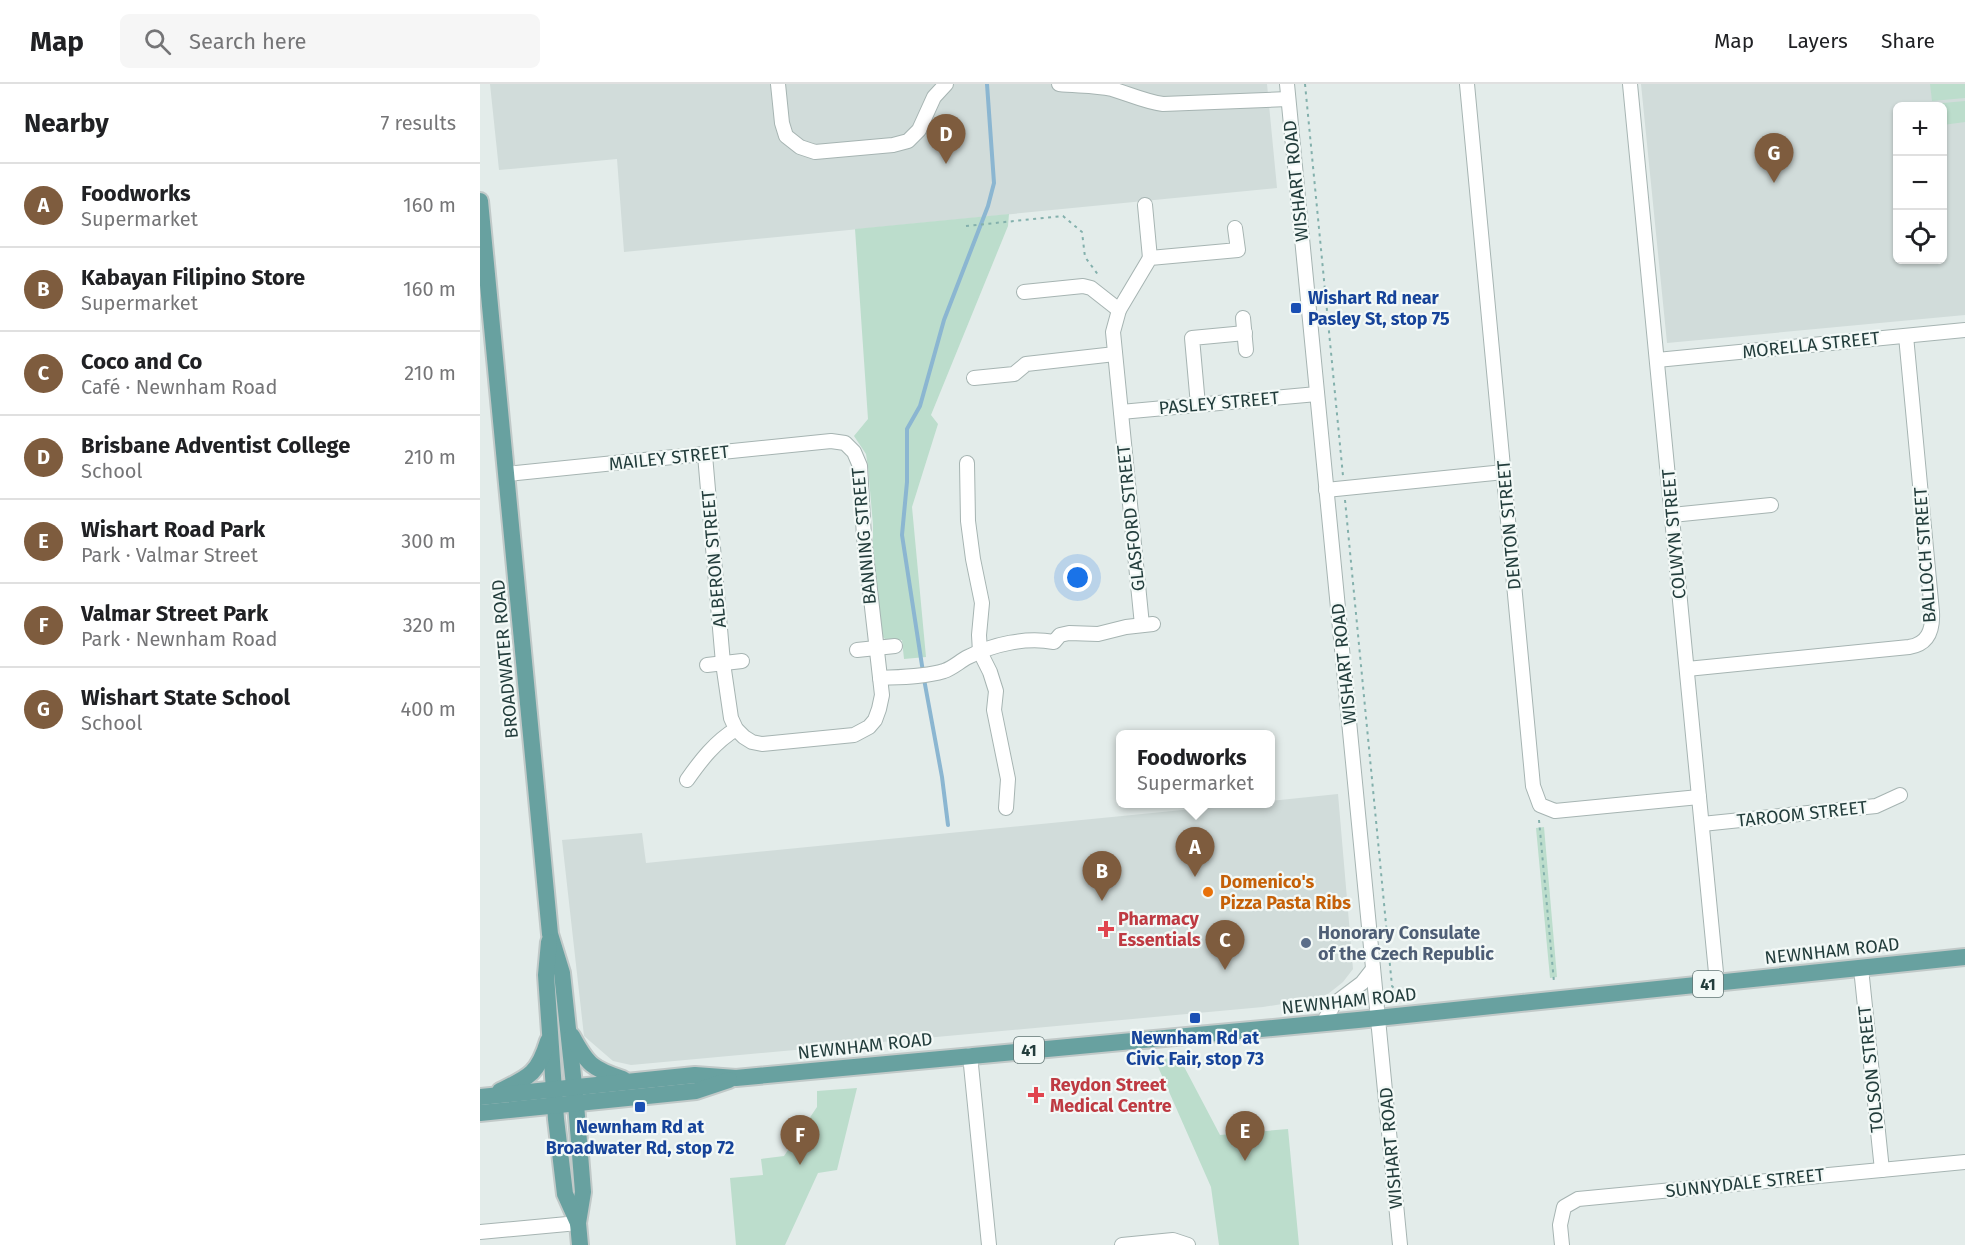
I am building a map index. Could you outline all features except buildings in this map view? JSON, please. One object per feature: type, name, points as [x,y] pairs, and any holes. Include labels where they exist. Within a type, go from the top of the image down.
[{"type":"main road","name":"BROADWATER ROAD","points":[[480,201],[550,934],[546,975],[555,1106],[565,1194],[578,1222]]},
{"type":"main road","name":"BROADWATER ROAD","points":[[550,934],[562,973],[576,1104],[583,1192],[578,1222],[580,1245]]},
{"type":"main road","name":"NEWNHAM ROAD","points":[[484,1097],[628,1080],[695,1075],[736,1078],[1378,1018],[1965,957]]},
{"type":"main road","points":[[568,1030],[584,1058],[593,1066],[628,1080]]},
{"type":"main road","points":[[484,1097],[520,1081],[535,1071],[543,1058],[550,1033]]},
{"type":"main road","name":"NEWNHAM ROAD","points":[[480,1113],[696,1091],[736,1078]]},
{"type":"street","points":[[778,84],[782,123],[786,136],[800,147],[815,152],[893,145],[908,141],[919,130],[934,98],[946,84]]},
{"type":"street","points":[[1059,84],[1109,89],[1163,104],[1288,99]]},
{"type":"street","name":"WISHART ROAD","points":[[1287,84],[1400,1245]]},
{"type":"street","name":"DENTON STREET","points":[[1467,84],[1533,786],[1540,805]]},
{"type":"street","name":"COLWYN STREET","points":[[1630,84],[1717,983]]},
{"type":"street","points":[[1024,292],[1083,286],[1091,288],[1119,310],[1150,258],[1144,205]]},
{"type":"street","points":[[1150,258],[1238,250],[1235,228]]},
{"type":"street","name":"GLASFORD STREET","points":[[980,652],[1002,644],[1043,640],[1054,642],[1060,635],[1069,633],[1098,634],[1148,624],[1120,412],[1113,332],[1119,310]]},
{"type":"street","points":[[1244,318],[1246,350]]},
{"type":"street","name":"MORELLA STREET","points":[[1657,360],[1965,330]]},
{"type":"street","points":[[1198,405],[1192,338],[1245,333]]},
{"type":"street","name":"BALLOCH STREET","points":[[1687,669],[1909,647],[1915,646],[1928,637],[1933,626],[1932,612],[1906,336]]},
{"type":"street","points":[[974,378],[1014,374],[1026,364],[1115,354]]},
{"type":"street","name":"PASLEY STREET","points":[[1120,412],[1317,394]]},
{"type":"street","name":"MAILEY STREET","points":[[507,474],[831,441]]},
{"type":"street","name":"BANNING STREET","points":[[736,729],[752,742],[762,744],[854,735],[869,727],[879,710],[882,695],[864,537],[860,466],[854,452],[845,443],[831,441]]},
{"type":"street","name":"ALBERON STREET","points":[[705,455],[723,663],[729,704],[736,729]]},
{"type":"street","points":[[967,463],[968,521],[982,603],[980,652],[996,691],[994,710],[1008,779],[1006,808]]},
{"type":"street","points":[[1326,490],[1504,472]]},
{"type":"street","points":[[1672,515],[1771,505]]},
{"type":"street","points":[[857,650],[895,646]]},
{"type":"street","points":[[880,678],[914,676],[947,670],[980,652]]},
{"type":"street","points":[[707,665],[742,661]]},
{"type":"street","points":[[687,780],[701,759],[725,736],[736,729]]},
{"type":"street","name":"TAROOM STREET","points":[[1702,824],[1876,806],[1900,795]]},
{"type":"street","points":[[1540,805],[1555,811],[1699,797]]},
{"type":"street","name":"TOLSON STREET","points":[[1861,968],[1882,1170]]},
{"type":"street","points":[[1323,1023],[1334,1004],[1362,982],[1373,969]]},
{"type":"street","points":[[970,1055],[989,1245]]},
{"type":"street","name":"SUNNYDALE STREET","points":[[1562,1245],[1560,1226],[1564,1207],[1578,1200],[1965,1162]]},
{"type":"street","points":[[480,1232],[578,1222]]},
{"type":"street","points":[[1122,1245],[1173,1240],[1188,1245]]},
{"type":"path","points":[[1305,84],[1343,476]]},
{"type":"path","points":[[966,226],[1063,216],[1082,232],[1085,257],[1105,284]]},
{"type":"path","points":[[1345,500],[1392,986],[1399,994]]},
{"type":"path","points":[[1540,805],[1539,825],[1554,982]]},
{"type":"shaded area","points":[[490,84],[1267,84],[1277,188],[624,252],[617,159],[499,170]]},
{"type":"shaded area","points":[[1641,84],[1965,84],[1965,315],[1667,343]]},
{"type":"shaded area","points":[[1338,794],[1353,969],[1343,982],[1328,994],[1313,999],[1263,1007],[631,1065],[613,1061],[584,1036],[562,840],[642,833],[646,863],[1203,808],[1275,808],[1275,800]]},
{"type":"green space","points":[[1930,84],[1965,84],[1965,98],[1932,101]]},
{"type":"green space","points":[[1965,101],[1965,122],[1947,124],[1947,103]]},
{"type":"green space","points":[[1009,214],[1008,226],[931,415],[938,424],[912,507],[926,657],[904,659],[902,640],[885,639],[881,635],[868,467],[866,454],[854,436],[868,419],[855,229]]},
{"type":"green space","points":[[1544,827],[1557,977],[1550,978],[1536,828]]},
{"type":"green space","points":[[1179,1057],[1220,1135],[1288,1129],[1299,1245],[1219,1245],[1211,1187],[1155,1060]]},
{"type":"green space","points":[[857,1088],[837,1170],[818,1173],[785,1245],[736,1245],[730,1178],[763,1175],[761,1159],[784,1156],[817,1107],[817,1091]]},
{"type":"waterway","points":[[923,672],[902,535],[907,482],[907,429],[920,406],[944,320],[988,206],[994,183],[987,84]]},
{"type":"waterway","points":[[924,679],[942,777],[948,825]]},
{"type":"place","name":"Brisbane Adventist College","points":[[946,164]]},
{"type":"place","name":"Wishart State School","points":[[1774,183]]},
{"type":"place","name":"Wishart Rd near Pasley St, stop 75","points":[[1296,308]]},
{"type":"place","name":"Foodworks","points":[[1195,877]]},
{"type":"place","name":"Domenico's Pizza Pasta Ribs","points":[[1208,892]]},
{"type":"place","name":"Kabayan Filipino Store","points":[[1102,901]]},
{"type":"place","name":"Pharmacy Essentials","points":[[1106,929]]},
{"type":"place","name":"Honorary Consulate of the Czech Republic","points":[[1306,943]]},
{"type":"place","name":"Coco and Co","points":[[1225,970]]},
{"type":"place","name":"Newnham Rd at Civic Fair, stop 73","points":[[1195,1018]]},
{"type":"place","name":"Reydon Street Medical Centre","points":[[1036,1095]]},
{"type":"place","name":"Newnham Rd at Broadwater Rd, stop 72","points":[[640,1107]]},
{"type":"place","name":"Wishart Road Park","points":[[1245,1161]]},
{"type":"place","name":"Valmar Street Park","points":[[800,1165]]}]
